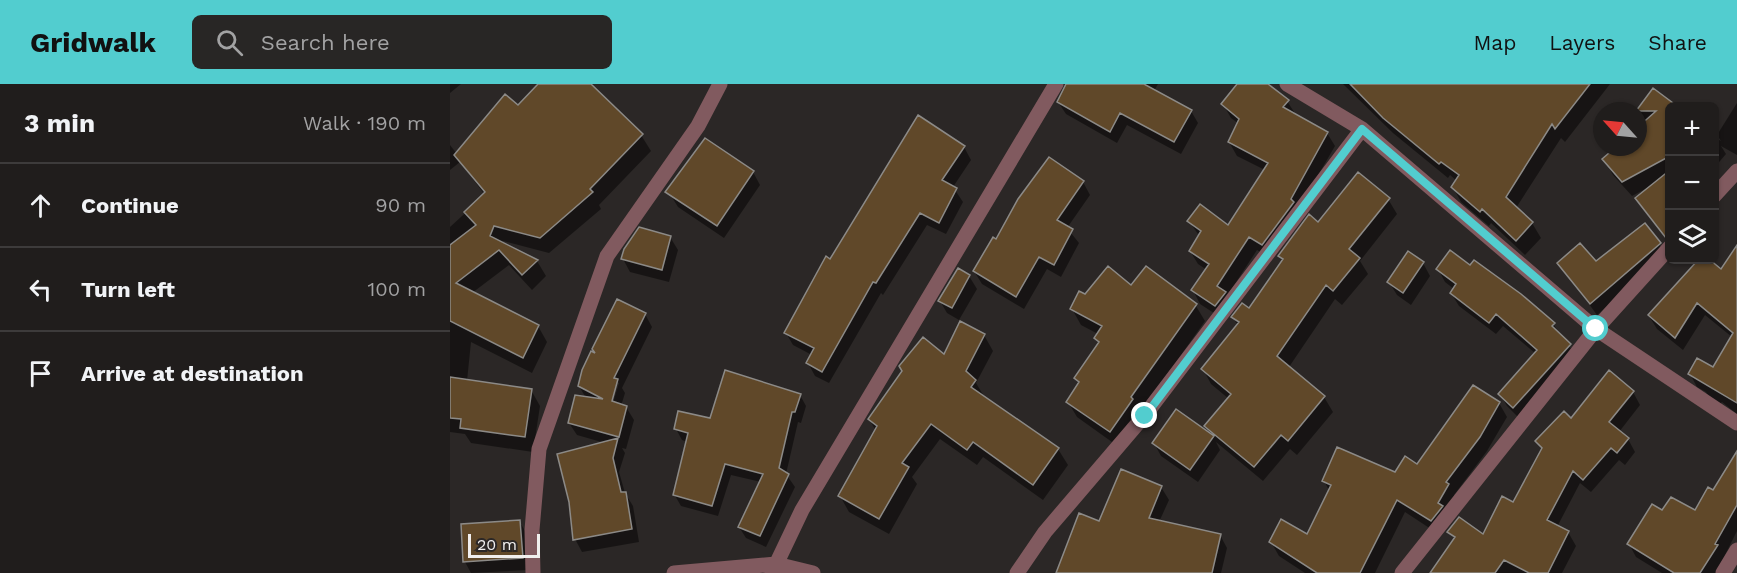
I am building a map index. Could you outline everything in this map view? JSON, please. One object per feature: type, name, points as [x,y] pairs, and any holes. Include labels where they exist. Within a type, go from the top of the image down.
[{"type":"street","points":[[533,573],[531,530],[539,449],[607,256],[698,126],[720,84]]},
{"type":"street","points":[[774,568],[802,510],[1056,84]]},
{"type":"street","points":[[1287,84],[1362,129],[1596,329],[1737,423]]},
{"type":"street","points":[[1017,573],[1044,532],[1145,416],[1362,129]]},
{"type":"street","points":[[1719,191],[1737,171]]},
{"type":"street","points":[[1402,573],[1596,329],[1665,253]]},
{"type":"street","points":[[1724,573],[1737,550]]},
{"type":"street","points":[[674,573],[774,568],[813,573]]},
{"type":"building","points":[[538,84],[591,84],[643,134],[590,189],[593,192],[540,238],[494,226],[490,236],[538,260],[522,275],[499,250],[456,283],[539,325],[523,358],[450,321],[450,245],[476,225],[464,212],[485,192],[454,155],[505,94],[518,105]]},
{"type":"building","points":[[1066,84],[1144,84],[1192,110],[1174,142],[1120,113],[1110,132],[1057,102]]},
{"type":"building","points":[[1237,84],[1268,84],[1289,100],[1283,107],[1328,132],[1291,199],[1294,202],[1262,245],[1249,237],[1217,286],[1226,292],[1215,306],[1191,290],[1209,264],[1189,251],[1201,231],[1187,221],[1200,204],[1228,225],[1268,163],[1228,142],[1239,119],[1221,104]]},
{"type":"building","points":[[1350,84],[1590,84],[1555,129],[1552,124],[1506,197],[1533,222],[1516,241],[1482,209],[1480,212],[1451,187],[1459,175],[1441,162],[1439,164],[1383,118]]},
{"type":"building","points":[[1653,88],[1672,102],[1665,102],[1665,159],[1622,182],[1602,159],[1606,156],[1647,156],[1647,119],[1656,111],[1647,111],[1647,102],[1643,102]]},
{"type":"building","points":[[918,115],[965,146],[942,180],[957,188],[939,223],[920,213],[876,283],[873,282],[822,372],[806,363],[814,348],[784,333],[826,256],[830,259]]},
{"type":"building","points":[[705,138],[754,171],[717,226],[665,192]]},
{"type":"building","points":[[1049,157],[1084,181],[1057,220],[1073,229],[1054,265],[1039,257],[1016,297],[973,271],[993,237],[996,239],[1018,199]]},
{"type":"building","points":[[1358,172],[1390,198],[1349,249],[1360,258],[1333,291],[1326,285],[1277,356],[1325,396],[1288,441],[1281,435],[1254,467],[1204,426],[1231,394],[1201,369],[1239,322],[1231,317],[1242,303],[1249,308],[1283,259],[1278,256],[1309,214],[1318,222]]},
{"type":"building","points":[[1665,174],[1665,237],[1635,198]]},
{"type":"building","points":[[1645,223],[1661,243],[1590,304],[1557,263],[1580,243],[1596,261]]},
{"type":"building","points":[[639,227],[671,236],[662,270],[621,259],[624,249]]},
{"type":"building","points":[[1737,245],[1737,403],[1688,374],[1697,358],[1713,367],[1733,333],[1697,303],[1675,338],[1648,315],[1694,264],[1715,264],[1721,269]]},
{"type":"building","points":[[1450,250],[1470,265],[1474,260],[1521,294],[1555,323],[1552,326],[1571,344],[1513,408],[1498,394],[1537,350],[1496,314],[1489,323],[1450,293],[1456,284],[1436,269]]},
{"type":"building","points":[[1408,251],[1424,262],[1403,293],[1387,282]]},
{"type":"building","points":[[1108,266],[1131,285],[1146,266],[1197,304],[1131,397],[1133,399],[1110,432],[1066,402],[1079,382],[1074,378],[1099,342],[1094,338],[1102,326],[1070,309],[1079,291],[1085,294]]},
{"type":"building","points":[[958,268],[970,275],[952,308],[938,301]]},
{"type":"building","points":[[617,299],[646,313],[614,378],[618,379],[612,401],[627,406],[619,437],[568,423],[575,395],[603,399],[578,386],[582,370],[591,351],[595,353],[592,349]]},
{"type":"building","points":[[960,321],[985,334],[966,371],[976,380],[971,387],[1059,448],[1033,485],[973,442],[967,450],[931,424],[902,463],[909,467],[879,519],[838,496],[877,426],[868,419],[902,371],[899,366],[923,337],[944,354]]},
{"type":"building","points":[[725,370],[801,394],[795,412],[792,412],[779,468],[789,474],[760,536],[738,527],[763,474],[725,464],[712,506],[673,495],[688,433],[674,429],[678,411],[710,418]]},
{"type":"building","points":[[1609,370],[1634,391],[1609,422],[1629,438],[1617,453],[1611,448],[1583,480],[1573,471],[1547,520],[1569,531],[1548,573],[1529,573],[1504,560],[1495,573],[1430,573],[1455,537],[1447,532],[1459,517],[1483,534],[1502,496],[1513,502],[1542,448],[1535,441],[1564,411],[1571,418]]},
{"type":"building","points":[[450,377],[532,389],[525,437],[460,428],[461,419],[450,418]]},
{"type":"building","points":[[1473,385],[1500,402],[1480,437],[1446,482],[1449,484],[1438,503],[1443,506],[1431,521],[1397,500],[1360,573],[1317,573],[1269,542],[1281,519],[1307,534],[1331,485],[1322,481],[1337,447],[1395,472],[1405,456],[1417,464]]},
{"type":"building","points":[[1176,409],[1214,436],[1190,470],[1152,443]]},
{"type":"building","points":[[618,438],[613,458],[621,492],[626,492],[632,529],[573,540],[569,502],[557,454]]},
{"type":"building","points":[[1737,451],[1737,505],[1715,544],[1718,545],[1700,573],[1674,573],[1627,544],[1652,504],[1662,510],[1671,497],[1695,510],[1708,487],[1713,490]]},
{"type":"building","points":[[1121,469],[1162,486],[1149,518],[1221,534],[1212,573],[1056,573],[1079,513],[1099,521]]},
{"type":"building","points":[[520,520],[523,558],[463,562],[461,524]]},
{"type":"route","points":[[1145,416],[1362,129],[1596,329]]}]
